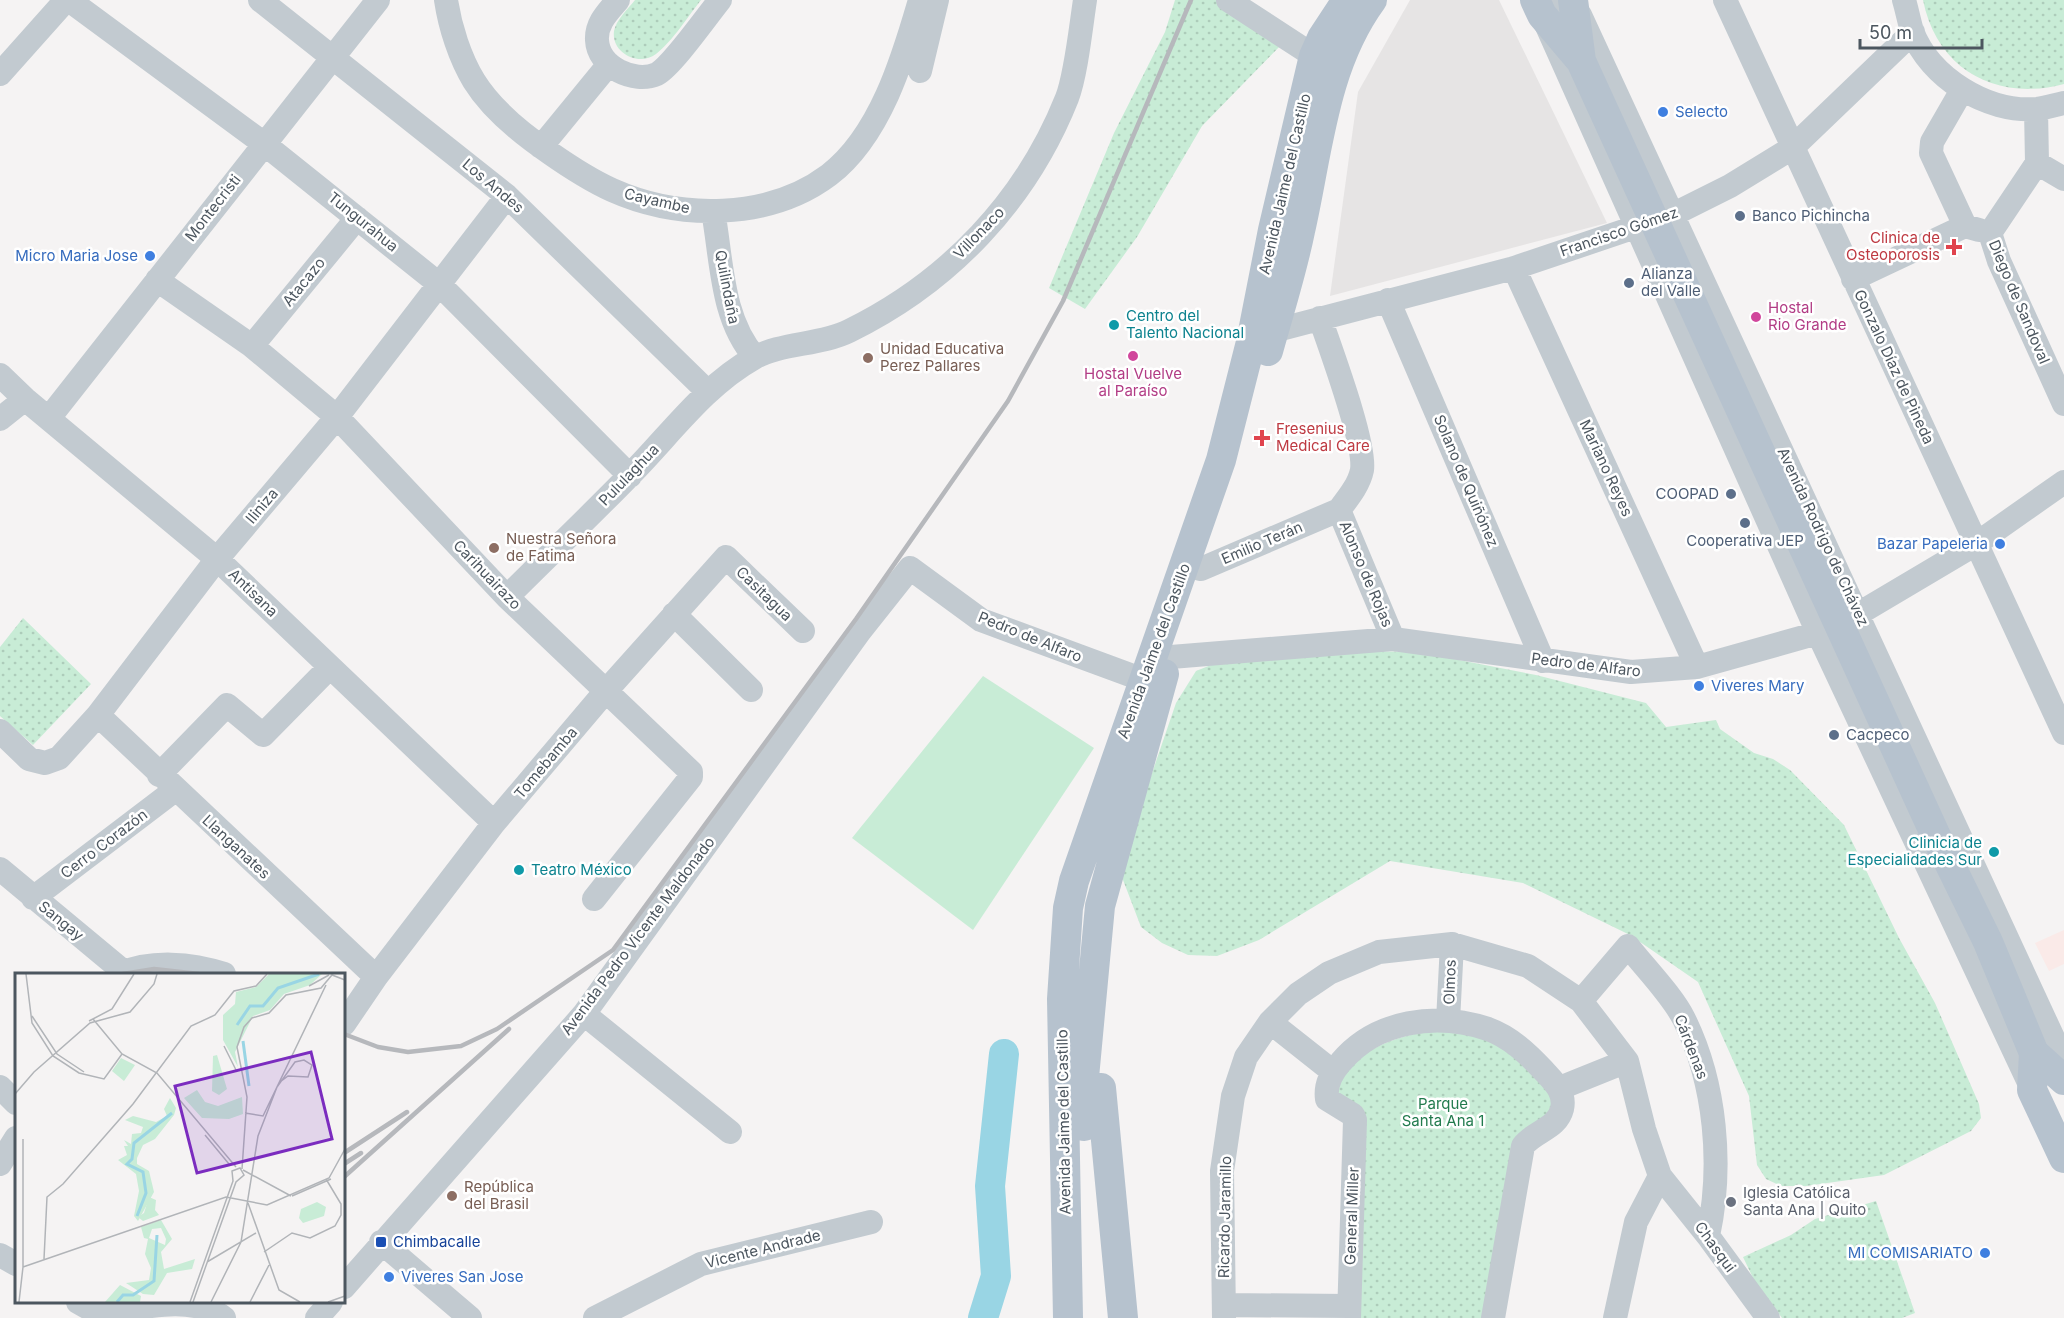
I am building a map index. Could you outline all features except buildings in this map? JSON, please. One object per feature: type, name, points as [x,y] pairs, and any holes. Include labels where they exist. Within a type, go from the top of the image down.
[{"type":"main road","name":"Avenida Jaime del Castillo","points":[[1263,334],[1274,230],[1314,56],[1322,38],[1347,0]]},
{"type":"main road","name":"Avenida Jaime del Castillo","points":[[1068,1318],[1062,999],[1068,908],[1082,853],[1156,670],[1193,567],[1221,460],[1263,334],[1300,234],[1337,62],[1359,17],[1372,0]]},
{"type":"main road","name":"Avenida Rodrigo de Chávez","points":[[1573,0],[1581,61]]},
{"type":"main road","name":"Avenida Rodrigo de Chávez","points":[[1539,7],[1581,61],[1838,623],[1988,942],[2051,1044],[2063,1079]]},
{"type":"main road","name":"Avenida Jaime del Castillo","points":[[1084,1318],[1083,1088],[1093,1009],[1100,906],[1156,670]]},
{"type":"main road","points":[[1093,1009],[1123,1318]]},
{"type":"main road","name":"Avenida Rodrigo de Chávez","points":[[2051,1044],[2032,1090],[2064,1158]]},
{"type":"street","points":[[0,74],[68,0]]},
{"type":"street","name":"Tungurahua","points":[[68,0],[263,143],[439,284],[630,476]]},
{"type":"street","name":"Los Andes","points":[[260,0],[507,196],[708,392]]},
{"type":"street","name":"Montecristi","points":[[49,418],[263,143],[378,0]]},
{"type":"street","name":"Cayambe","points":[[446,0],[459,46],[475,82],[515,126],[541,147],[584,176],[614,191],[648,202],[681,209],[713,211],[754,208],[795,195],[829,175],[854,152],[871,128],[884,101],[920,0]]},
{"type":"street","points":[[618,0],[603,17],[597,39],[609,64],[632,75],[646,76],[662,70],[720,0]]},
{"type":"street","points":[[920,71],[937,0]]},
{"type":"street","name":"Villonaco","points":[[755,357],[846,332],[887,311],[933,279],[982,234],[1009,202],[1034,166],[1068,96],[1085,0]]},
{"type":"street","points":[[1228,0],[1314,56]]},
{"type":"street","points":[[1539,7],[1573,0]]},
{"type":"street","name":"Avenida Rodrigo de Chávez","points":[[1573,0],[1655,221]]},
{"type":"street","name":"Gonzalo Díaz de Pineda","points":[[1725,0],[2064,733]]},
{"type":"street","points":[[1904,0],[1913,33],[1933,65],[1962,90],[1998,105],[2036,109],[2064,103]]},
{"type":"street","name":"Avenida Rodrigo de Chávez","points":[[1539,7],[1655,221]]},
{"type":"street","name":"Francisco Gómez","points":[[1263,334],[1514,268],[1655,221],[1730,186],[1792,148],[1913,33]]},
{"type":"street","points":[[541,147],[609,64]]},
{"type":"street","points":[[1962,90],[1932,142],[1930,153],[1965,226]]},
{"type":"street","points":[[1853,279],[1965,226],[1990,233],[2037,163],[2036,109]]},
{"type":"street","points":[[2037,163],[2064,179]]},
{"type":"street","name":"Iliniza","points":[[0,731],[28,759],[45,763],[59,758],[98,715],[218,559],[337,417],[507,196]]},
{"type":"street","name":"Quilindaña","points":[[713,211],[733,325],[742,342],[755,357]]},
{"type":"street","name":"Atacazo","points":[[252,346],[357,218]]},
{"type":"street","name":"Diego de Sandoval","points":[[1990,233],[1999,261],[2064,404]]},
{"type":"street","name":"Mariano Reyes","points":[[1514,268],[1697,667]]},
{"type":"street","name":"Carihuairazo","points":[[157,280],[252,346],[337,417],[507,597],[692,774],[594,899]]},
{"type":"street","name":"Solano de Quiñónez","points":[[1388,300],[1543,661]]},
{"type":"street","points":[[1320,318],[1358,437],[1362,461],[1358,481],[1339,510]]},
{"type":"street","name":"Pululaghua","points":[[507,597],[630,476],[708,392],[755,357]]},
{"type":"street","name":"Antisana","points":[[0,375],[25,399],[218,559],[495,823]]},
{"type":"street","points":[[0,419],[25,399]]},
{"type":"street","name":"Pedro de Alfaro","points":[[910,568],[981,620],[1156,670],[1393,639],[1631,672],[1697,667],[1838,623],[1976,544],[2064,482]]},
{"type":"street","name":"Emilio Terán","points":[[1193,567],[1339,510]]},
{"type":"street","name":"Alonso de Rojas","points":[[1339,510],[1393,639]]},
{"type":"street","name":"Tomebamba","points":[[345,1023],[376,977],[495,823],[605,692],[726,557]]},
{"type":"street","name":"Casitagua","points":[[726,557],[803,631]]},
{"type":"street","name":"Avenida Pedro Vicente Maldonado","points":[[345,1286],[381,1242],[584,1014],[860,631],[910,568]]},
{"type":"street","points":[[674,614],[751,690]]},
{"type":"street","name":"Avenida Rodrigo de Chávez","points":[[1838,623],[2032,1090]]},
{"type":"street","name":"Cerro Corazón","points":[[33,898],[167,782],[227,705],[263,735],[330,667]]},
{"type":"street","name":"Llanganates","points":[[98,715],[376,977]]},
{"type":"street","name":"Sangay","points":[[0,868],[121,973]]},
{"type":"street","name":"Ricardo Jaramillo","points":[[1224,1311],[1222,1171],[1233,1096],[1246,1057],[1270,1023],[1298,994],[1329,973],[1379,952],[1452,944],[1522,963],[1581,1001],[1628,1061],[1644,1129],[1660,1176]]},
{"type":"street","name":"Olmos","points":[[1448,1021],[1452,944]]},
{"type":"street","name":"Cárdenas","points":[[1581,1001],[1628,946],[1683,1018],[1704,1073],[1713,1130],[1717,1190],[1708,1236]]},
{"type":"street","points":[[125,973],[144,967],[166,965],[189,966],[216,973]]},
{"type":"street","points":[[584,1014],[730,1132]]},
{"type":"street","points":[[1270,1023],[1332,1071],[1351,1049],[1372,1034],[1401,1024],[1448,1021],[1489,1029],[1522,1048],[1560,1088],[1562,1109],[1554,1124],[1530,1136],[1523,1146],[1493,1318]]},
{"type":"street","points":[[1560,1088],[1628,1061]]},
{"type":"street","name":"General Miller","points":[[1332,1071],[1327,1099],[1353,1115],[1349,1312]]},
{"type":"street","points":[[0,1087],[15,1102]]},
{"type":"street","points":[[0,1164],[15,1140]]},
{"type":"street","points":[[1615,1318],[1636,1222],[1660,1176]]},
{"type":"street","name":"Chasqui","points":[[1660,1176],[1708,1236],[1747,1307],[1768,1318]]},
{"type":"street","name":"Vicente Andrade","points":[[595,1318],[701,1264],[871,1222]]},
{"type":"street","points":[[381,1242],[470,1318]]},
{"type":"street","points":[[0,1255],[15,1263]]},
{"type":"street","points":[[317,1318],[330,1303]]},
{"type":"street","points":[[91,1311],[180,1305],[203,1306],[224,1318]]},
{"type":"street","points":[[1224,1311],[1349,1312]]},
{"type":"shaded area","points":[[1410,0],[1499,0],[1607,223],[1330,296],[1358,92]]},
{"type":"shaded area","points":[[2064,930],[2064,964],[2049,971],[2035,943]]},
{"type":"green space","points":[[635,0],[701,0],[662,49],[649,58],[642,59],[628,56],[621,51],[614,39],[617,23]]},
{"type":"green space","points":[[1175,0],[1219,0],[1284,42],[1202,126],[1137,237],[1085,309],[1049,288],[1114,133],[1165,32]]},
{"type":"green space","points":[[1923,0],[2064,0],[2064,84],[2039,88],[2016,88],[1994,84],[1974,75],[1956,62],[1942,45],[1930,24]]},
{"type":"green space","points":[[23,618],[91,684],[33,745],[0,716],[0,647]]},
{"type":"green space","points":[[1364,651],[1418,652],[1536,675],[1646,703],[1666,727],[1716,720],[1720,729],[1754,753],[1773,759],[1790,770],[1844,825],[1899,938],[1935,1003],[1979,1104],[1981,1118],[1971,1131],[1884,1175],[1806,1186],[1781,1186],[1766,1179],[1757,1165],[1749,1096],[1698,982],[1630,935],[1523,883],[1390,861],[1259,940],[1217,956],[1188,955],[1162,943],[1141,927],[1120,872],[1176,703],[1196,671],[1211,665]]},
{"type":"green space","points":[[983,676],[1094,748],[973,930],[852,838]]},
{"type":"green space","name":"Parque Santa Ana 1","points":[[1437,1030],[1471,1031],[1511,1050],[1553,1096],[1551,1119],[1522,1135],[1482,1318],[1359,1318],[1361,1163],[1328,1089],[1352,1064],[1376,1048],[1389,1041]]},
{"type":"green space","points":[[1876,1201],[1915,1313],[1902,1318],[1782,1318],[1754,1280],[1743,1257],[1791,1235],[1815,1219]]},
{"type":"waterway","points":[[983,1318],[996,1276],[990,1186],[1004,1054]]},
{"type":"railway","points":[[345,1034],[378,1047],[408,1052],[461,1046],[497,1029],[613,950],[856,619],[1008,401],[1063,301],[1191,0]]},
{"type":"railway","points":[[129,973],[154,969],[190,973]]},
{"type":"railway","points":[[345,1176],[509,1029]]},
{"type":"railway","points":[[345,1152],[407,1112]]},
{"type":"railway","points":[[345,1163],[361,1153]]},
{"type":"place","name":"Selecto","points":[[1663,112]]},
{"type":"place","name":"Banco Pichincha","points":[[1740,216]]},
{"type":"place","name":"Clinica de Osteoporosis","points":[[1954,247]]},
{"type":"place","name":"Micro Maria Jose","points":[[150,256]]},
{"type":"place","name":"Alianza del Valle","points":[[1629,283]]},
{"type":"place","name":"Hostal Rio Grande","points":[[1756,317]]},
{"type":"place","name":"Centro del Talento Nacional","points":[[1114,325]]},
{"type":"place","name":"Hostal Vuelve al Paraíso","points":[[1133,356]]},
{"type":"place","name":"Unidad Educativa Perez Pallares","points":[[868,358]]},
{"type":"place","name":"Fresenius Medical Care","points":[[1262,438]]},
{"type":"place","name":"COOPAD","points":[[1731,494]]},
{"type":"place","name":"Cooperativa JEP","points":[[1745,523]]},
{"type":"place","name":"Bazar Papeleria","points":[[2000,544]]},
{"type":"place","name":"Nuestra Señora de Fatima","points":[[494,548]]},
{"type":"place","name":"Viveres Mary","points":[[1699,686]]},
{"type":"place","name":"Cacpeco","points":[[1834,735]]},
{"type":"place","name":"Clinicia de Especialidades Sur","points":[[1994,852]]},
{"type":"place","name":"Teatro México","points":[[519,870]]},
{"type":"place","name":"República del Brasil","points":[[452,1196]]},
{"type":"place","name":"Iglesia Católica Santa Ana | Quito","points":[[1731,1202]]},
{"type":"place","name":"Chimbacalle","points":[[381,1242]]},
{"type":"place","name":"MI COMISARIATO","points":[[1985,1253]]},
{"type":"place","name":"Viveres San Jose","points":[[389,1277]]}]
